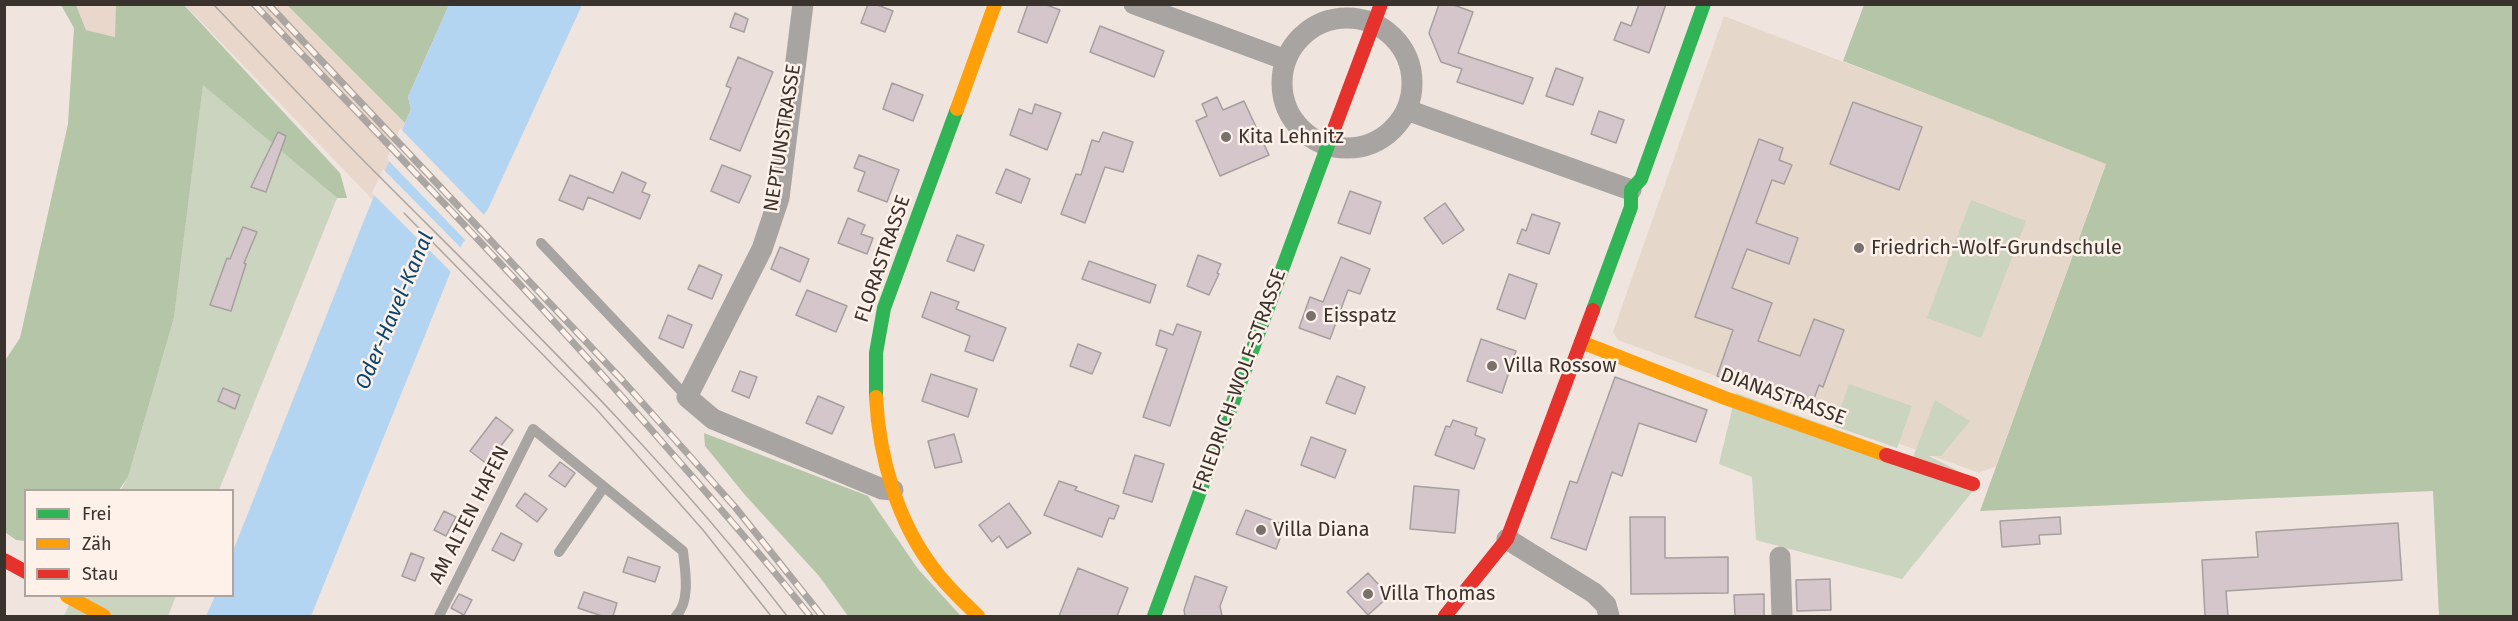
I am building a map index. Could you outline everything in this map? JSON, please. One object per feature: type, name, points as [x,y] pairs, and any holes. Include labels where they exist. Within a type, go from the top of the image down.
[{"type":"street","name":"NEPTUNSTRASSE","points":[[687,397],[762,249],[778,198],[803,4]]},
{"type":"street","name":"FLORASTRASSE","points":[[978,616],[933,568],[906,522],[893,490],[877,410],[874,379],[877,337],[884,308],[995,4]]},
{"type":"street","points":[[1134,4],[1286,60]]},
{"type":"street","points":[[1445,616],[1507,539],[1631,207],[1631,190],[1641,179],[1704,4]]},
{"type":"street","points":[[1377,14],[1408,59],[1412,84],[1407,110],[1399,123],[1375,143],[1344,149],[1311,138],[1288,112],[1283,95],[1282,77],[1286,60],[1299,39],[1318,24],[1342,18],[1377,14]]},
{"type":"street","name":"FRIEDRICH-WOLF-STRASSE","points":[[1154,616],[1236,389],[1377,14]]},
{"type":"street","points":[[1407,110],[1631,190]]},
{"type":"street","name":"DIANASTRASSE","points":[[1581,342],[1735,401],[1973,484]]},
{"type":"street","points":[[687,397],[713,420],[871,485],[893,490]]},
{"type":"street","points":[[1507,539],[1594,592],[1606,605],[1610,616]]},
{"type":"street","points":[[1780,556],[1782,616]]},
{"type":"street","points":[[4,560],[24,571]]},
{"type":"street","points":[[70,597],[105,616]]},
{"type":"lane","points":[[541,243],[687,397]]},
{"type":"lane","name":"AM ALTEN HAFEN","points":[[439,616],[533,429],[604,487]]},
{"type":"lane","points":[[558,552],[604,487],[683,551],[686,578],[681,611],[676,616]]},
{"type":"shaded area","points":[[76,5],[116,5],[116,37],[86,30]]},
{"type":"shaded area","points":[[185,5],[287,5],[405,123],[373,200]]},
{"type":"shaded area","name":"Friedrich-Wolf-Grundschule","points":[[1724,16],[2106,163],[1996,466],[1979,473],[1618,340],[1613,332]]},
{"type":"green space","points":[[61,5],[76,5],[86,30],[115,37],[116,5],[184,5],[340,173],[347,198],[337,198],[203,85],[174,318],[128,477],[120,489],[24,489],[24,541],[16,540],[5,532],[4,362],[20,338],[68,124],[74,28]]},
{"type":"green space","points":[[287,5],[449,5],[408,97],[411,109],[405,123]]},
{"type":"green space","points":[[1864,5],[2513,5],[2513,616],[2439,616],[2433,491],[1980,511],[2106,164],[1843,61]]},
{"type":"green space","points":[[203,84],[337,198],[219,489],[122,489],[128,477],[174,318]]},
{"type":"green space","points":[[1971,200],[2026,221],[1981,338],[1927,318]]},
{"type":"green space","points":[[1849,384],[1912,406],[1897,448],[1834,426]]},
{"type":"green space","points":[[1736,393],[1913,457],[1935,400],[1970,421],[1941,456],[1929,456],[1980,482],[1902,579],[1756,540],[1752,477],[1719,464]]},
{"type":"green space","points":[[704,433],[868,496],[918,569],[961,616],[848,616],[819,576],[745,495],[705,446]]},
{"type":"green space","points":[[73,597],[176,597],[168,616],[64,616]]},
{"type":"water","name":"Oder-Havel-Kanal","points":[[449,5],[582,5],[488,209],[462,244],[311,616],[206,616],[215,597],[234,597],[234,548],[367,213],[411,109],[408,97]]},
{"type":"pier","points":[[400,128],[486,217],[467,242],[387,159]]},
{"type":"pier","points":[[383,169],[463,250],[454,275],[372,193]]},
{"type":"building","points":[[868,4],[875,4],[893,11],[885,32],[861,23]]},
{"type":"building","points":[[1028,4],[1044,4],[1060,10],[1047,43],[1018,32]]},
{"type":"building","points":[[1439,4],[1451,4],[1473,12],[1458,53],[1533,78],[1523,104],[1457,82],[1462,69],[1441,62],[1429,33]]},
{"type":"building","points":[[1639,4],[1666,4],[1649,53],[1614,40],[1621,22],[1631,26]]},
{"type":"building","points":[[735,13],[748,19],[744,32],[730,27]]},
{"type":"building","points":[[1100,26],[1164,51],[1154,77],[1090,52]]},
{"type":"building","points":[[738,57],[773,72],[740,151],[710,139],[731,88],[726,86]]},
{"type":"building","points":[[1556,68],[1583,78],[1573,105],[1546,96]]},
{"type":"building","points":[[892,83],[923,95],[913,121],[883,109]]},
{"type":"building","points":[[1217,97],[1223,110],[1244,101],[1269,155],[1220,176],[1196,121],[1207,116],[1202,104]]},
{"type":"building","points":[[1853,102],[1922,127],[1899,190],[1830,164]]},
{"type":"building","points":[[1035,104],[1061,113],[1047,150],[1010,135],[1019,109],[1032,114]]},
{"type":"building","points":[[1599,111],[1624,120],[1616,143],[1591,134]]},
{"type":"building","points":[[278,132],[286,136],[266,192],[251,187]]},
{"type":"building","points":[[1103,132],[1133,142],[1123,172],[1105,167],[1085,223],[1061,214],[1076,174],[1081,175],[1092,140],[1099,142]]},
{"type":"building","points":[[1759,139],[1783,148],[1779,160],[1792,165],[1784,184],[1772,180],[1756,223],[1798,238],[1789,264],[1747,249],[1732,288],[1772,303],[1758,341],[1800,356],[1814,319],[1844,330],[1823,387],[1819,385],[1810,410],[1717,376],[1733,330],[1695,317]]},
{"type":"building","points":[[859,155],[899,170],[887,202],[858,191],[865,172],[854,168]]},
{"type":"building","points":[[722,165],[751,176],[739,203],[711,191]]},
{"type":"building","points":[[1006,169],[1030,179],[1021,203],[996,193]]},
{"type":"building","points":[[622,172],[646,183],[642,192],[650,195],[640,219],[588,197],[583,210],[559,200],[570,175],[613,193]]},
{"type":"building","points":[[1350,191],[1381,202],[1370,234],[1338,223]]},
{"type":"building","points":[[1445,203],[1464,230],[1443,244],[1424,218]]},
{"type":"building","points":[[1532,214],[1560,223],[1549,254],[1517,243],[1522,229],[1526,231]]},
{"type":"building","points":[[848,218],[865,225],[861,234],[873,238],[867,254],[838,243]]},
{"type":"building","points":[[243,227],[257,232],[244,263],[246,264],[231,311],[210,305],[227,258],[230,259]]},
{"type":"building","points":[[957,235],[984,245],[974,271],[947,261]]},
{"type":"building","points":[[780,247],[809,259],[800,282],[771,269]]},
{"type":"building","points":[[1198,255],[1221,264],[1209,295],[1187,286]]},
{"type":"building","points":[[1341,257],[1370,269],[1360,294],[1348,290],[1330,339],[1299,328],[1310,297],[1323,302]]},
{"type":"building","points":[[1089,261],[1156,285],[1150,303],[1082,279]]},
{"type":"building","points":[[699,265],[722,275],[712,299],[688,289]]},
{"type":"building","points":[[1509,274],[1537,284],[1525,319],[1497,309]]},
{"type":"building","points":[[807,290],[847,306],[836,332],[796,315]]},
{"type":"building","points":[[931,292],[959,302],[956,309],[1006,328],[993,361],[965,351],[970,336],[922,317]]},
{"type":"building","points":[[668,315],[692,325],[683,348],[659,338]]},
{"type":"building","points":[[1177,324],[1201,332],[1170,426],[1143,417],[1167,349],[1156,345],[1160,330],[1173,335]]},
{"type":"building","name":"Villa Rossow","points":[[1481,339],[1516,351],[1502,393],[1467,381]]},
{"type":"building","points":[[1078,344],[1101,353],[1092,374],[1070,366]]},
{"type":"building","points":[[740,371],[757,377],[749,398],[732,391]]},
{"type":"building","points":[[931,374],[977,389],[968,417],[922,401]]},
{"type":"building","points":[[1337,376],[1365,387],[1355,414],[1326,403]]},
{"type":"building","points":[[1615,377],[1707,410],[1696,442],[1639,423],[1622,476],[1612,472],[1586,550],[1551,538],[1570,481],[1577,483]]},
{"type":"building","points":[[223,388],[240,395],[235,409],[218,401]]},
{"type":"building","points":[[818,396],[844,407],[832,434],[806,423]]},
{"type":"building","points":[[496,417],[513,430],[487,464],[470,451]]},
{"type":"building","points":[[1453,420],[1477,428],[1475,435],[1485,439],[1474,469],[1435,455],[1446,426],[1450,427]]},
{"type":"building","points":[[954,434],[962,462],[935,468],[928,441]]},
{"type":"building","points":[[1311,437],[1346,450],[1335,478],[1301,465]]},
{"type":"building","points":[[1135,455],[1164,464],[1152,502],[1123,493]]},
{"type":"building","points":[[560,462],[575,473],[565,487],[549,476]]},
{"type":"building","points":[[1059,481],[1077,487],[1075,490],[1119,506],[1114,519],[1109,518],[1102,537],[1044,515]]},
{"type":"building","points":[[1414,486],[1459,490],[1455,533],[1410,529]]},
{"type":"building","points":[[525,493],[547,509],[537,522],[516,506]]},
{"type":"building","points":[[1009,503],[1031,533],[1007,548],[999,536],[992,542],[979,525]]},
{"type":"building","name":"Villa Diana","points":[[1246,510],[1285,525],[1276,549],[1236,534]]},
{"type":"building","points":[[444,511],[456,517],[446,536],[434,530]]},
{"type":"building","points":[[1630,517],[1665,517],[1665,558],[1728,557],[1728,593],[1631,594]]},
{"type":"building","points":[[2060,517],[2061,534],[2039,535],[2040,544],[2002,547],[2000,521]]},
{"type":"building","points":[[2398,523],[2402,580],[2226,591],[2228,616],[2205,616],[2202,560],[2258,557],[2256,532]]},
{"type":"building","points":[[501,533],[522,544],[514,561],[492,550]]},
{"type":"building","points":[[411,553],[424,558],[415,581],[402,576]]},
{"type":"building","points":[[628,557],[660,567],[655,582],[623,572]]},
{"type":"building","points":[[1078,568],[1128,588],[1117,616],[1059,616]]},
{"type":"building","name":"Villa Thomas","points":[[1368,573],[1389,596],[1368,615],[1347,592]]},
{"type":"building","points":[[1195,576],[1227,587],[1220,606],[1222,616],[1185,616],[1184,610]]},
{"type":"building","points":[[1830,579],[1831,610],[1797,611],[1796,580]]},
{"type":"building","points":[[584,592],[617,603],[613,616],[602,616],[578,608]]},
{"type":"building","points":[[459,594],[472,600],[464,615],[451,608]]},
{"type":"building","points":[[1764,594],[1764,616],[1735,616],[1734,595]]},
{"type":"tram line","points":[[213,4],[324,120],[582,380],[688,495],[787,616]]},
{"type":"tram line","points":[[404,213],[598,411],[703,530],[771,616]]},
{"type":"railway","points":[[254,4],[552,319],[730,520],[810,616]]},
{"type":"railway","points":[[268,4],[623,381],[735,507],[822,616]]},
{"type":"traffic: fast","points":[[1593,310],[1631,207],[1631,190],[1641,179],[1704,4]]},
{"type":"traffic: fast","points":[[876,397],[876,353],[884,308],[957,109]]},
{"type":"traffic: fast","points":[[1154,616],[1331,137]]},
{"type":"traffic: slow","points":[[957,109],[995,4]]},
{"type":"traffic: slow","points":[[1581,342],[1725,398],[1886,455]]},
{"type":"traffic: slow","points":[[876,397],[886,465],[892,488],[910,531],[921,551],[939,575],[978,616]]},
{"type":"traffic: slow","points":[[69,597],[104,616]]},
{"type":"traffic: jam","points":[[1331,137],[1381,4]]},
{"type":"traffic: jam","points":[[1445,616],[1507,539],[1593,310]]},
{"type":"traffic: jam","points":[[1886,455],[1973,484]]},
{"type":"traffic: jam","points":[[4,560],[24,571]]},
{"type":"place","name":"Kita Lehnitz","points":[[1226,137]]},
{"type":"place","name":"Friedrich-Wolf-Grundschule","points":[[1859,248]]},
{"type":"place","name":"Eisspatz","points":[[1311,316]]},
{"type":"place","name":"Villa Rossow","points":[[1492,366]]},
{"type":"place","name":"Villa Diana","points":[[1261,530]]},
{"type":"place","name":"Villa Thomas","points":[[1368,594]]}]
